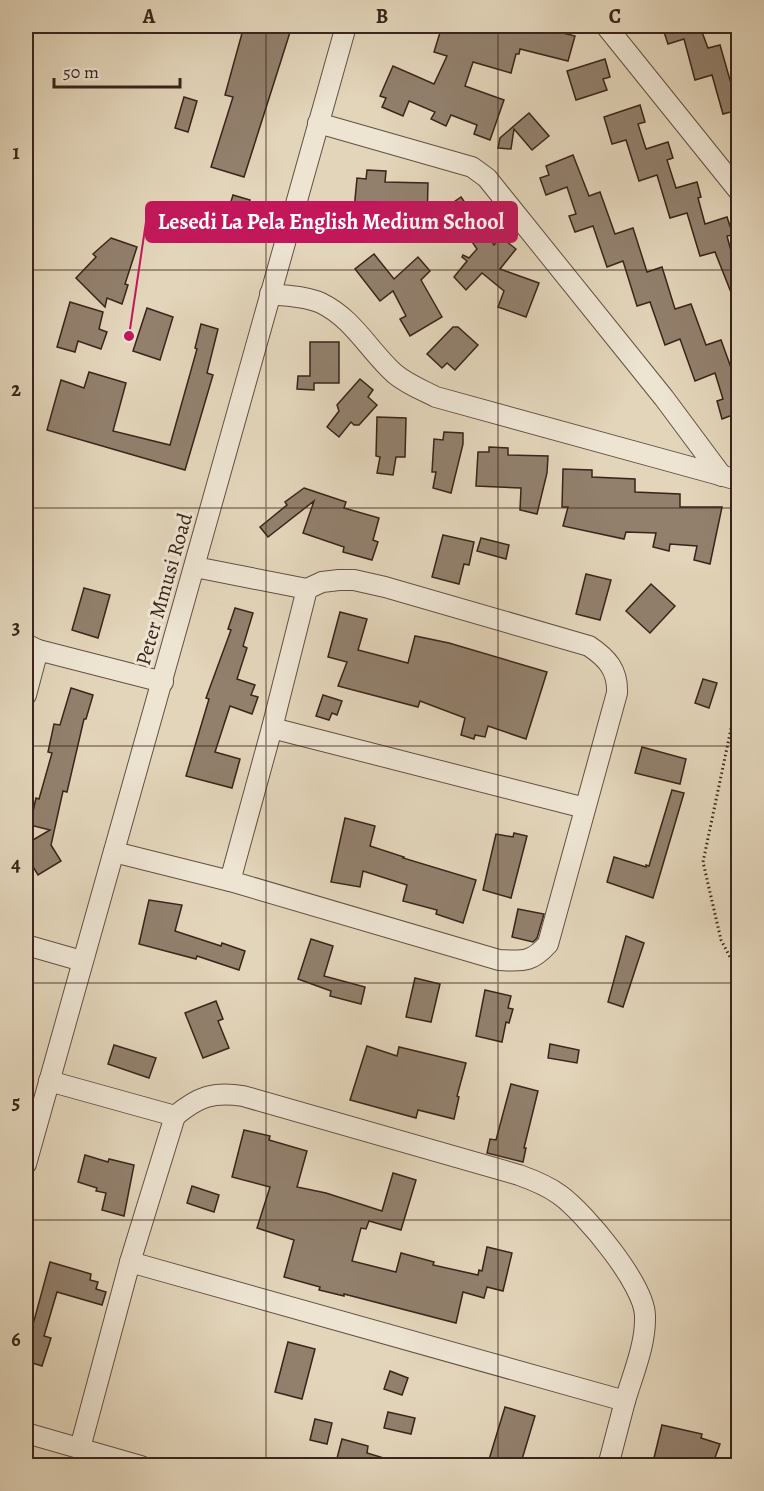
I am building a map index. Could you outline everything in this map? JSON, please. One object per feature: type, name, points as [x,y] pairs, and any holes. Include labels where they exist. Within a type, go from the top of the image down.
[{"type":"street","name":"Peter Mmusi Road","points":[[26,1164],[346,26]]},
{"type":"street","points":[[606,26],[738,190]]},
{"type":"street","points":[[318,123],[472,168],[487,177],[730,478]]},
{"type":"street","points":[[270,294],[319,302],[336,312],[354,327],[394,373],[406,382],[436,397],[730,478]]},
{"type":"street","points":[[114,852],[230,881],[499,960],[536,957],[548,944],[617,693],[614,670],[608,661],[589,646],[368,583],[339,580],[322,582],[307,589],[195,567]]},
{"type":"street","points":[[230,881],[273,728],[307,589]]},
{"type":"street","points":[[26,695],[32,647],[163,682]]},
{"type":"street","points":[[273,728],[448,775],[585,808]]},
{"type":"street","points":[[26,945],[82,961]]},
{"type":"street","points":[[49,1081],[175,1116]]},
{"type":"street","points":[[80,1448],[130,1262],[175,1116],[187,1106],[214,1094],[224,1093],[243,1096],[519,1174],[559,1194],[583,1217],[625,1269],[642,1299],[646,1314],[645,1331],[608,1466]]},
{"type":"street","points":[[130,1262],[625,1401]]},
{"type":"street","points":[[26,1433],[141,1466]]},
{"type":"path","points":[[732,724],[703,862],[721,940],[738,972]]},
{"type":"building","points":[[244,26],[292,26],[244,177],[211,167],[233,97],[225,95]]},
{"type":"building","points":[[442,26],[536,26],[575,36],[568,61],[520,49],[519,54],[516,54],[511,73],[473,62],[465,86],[504,100],[490,140],[474,134],[477,125],[451,115],[446,126],[431,119],[435,112],[409,101],[403,116],[382,107],[386,98],[380,96],[393,66],[434,84],[447,56],[434,52]]},
{"type":"building","points":[[662,26],[716,27],[702,32],[708,48],[720,45],[732,87],[738,85],[738,110],[723,114],[712,75],[695,80],[684,39],[668,44]]},
{"type":"building","points":[[605,59],[610,77],[603,79],[607,90],[576,100],[567,71]]},
{"type":"building","points":[[184,97],[197,101],[188,132],[175,128]]},
{"type":"building","points":[[640,105],[645,122],[638,124],[646,149],[668,142],[673,158],[667,160],[676,188],[697,182],[701,197],[698,198],[705,224],[727,217],[733,235],[727,236],[734,262],[738,260],[738,310],[715,252],[700,256],[687,213],[670,218],[657,175],[639,181],[626,140],[612,144],[604,117]]},
{"type":"building","points":[[529,113],[549,136],[532,150],[514,129],[511,149],[498,148],[500,138]]},
{"type":"building","points":[[573,155],[589,196],[600,192],[615,234],[633,228],[647,272],[662,267],[675,309],[691,304],[706,345],[721,340],[738,387],[738,413],[722,419],[717,401],[723,399],[715,373],[695,381],[680,339],[665,345],[650,302],[637,306],[623,261],[607,267],[593,226],[575,232],[569,216],[576,214],[567,187],[546,195],[540,178],[549,175],[546,166]]},
{"type":"building","points":[[367,170],[386,171],[385,182],[428,183],[427,223],[400,223],[400,214],[354,210],[357,178],[366,179]]},
{"type":"building","points":[[233,195],[250,200],[243,223],[226,218]]},
{"type":"building","points":[[461,197],[494,245],[501,237],[516,249],[500,269],[539,283],[526,317],[498,307],[504,291],[482,273],[466,290],[454,277],[467,261],[462,257],[463,255],[469,258],[477,249],[464,230],[458,234],[441,211]]},
{"type":"building","points":[[111,238],[137,247],[125,284],[128,285],[122,304],[107,298],[105,307],[76,278],[96,257],[93,254]]},
{"type":"building","points":[[374,254],[394,279],[418,257],[430,271],[421,280],[442,317],[410,336],[400,319],[406,316],[393,291],[380,301],[355,269]]},
{"type":"building","points":[[70,302],[103,312],[99,329],[107,332],[101,349],[78,341],[75,352],[57,347]]},
{"type":"building","points":[[147,308],[173,317],[160,360],[133,351]]},
{"type":"building","points":[[201,324],[218,329],[207,373],[213,375],[185,470],[47,430],[61,380],[84,388],[89,372],[126,383],[113,431],[170,445],[197,349],[195,348]]},
{"type":"building","points":[[453,327],[458,327],[478,345],[455,370],[447,363],[442,368],[427,354]]},
{"type":"building","points":[[310,342],[339,342],[339,383],[314,383],[314,390],[297,389],[298,376],[310,376]]},
{"type":"building","points":[[360,379],[373,390],[368,397],[377,405],[359,425],[351,422],[339,437],[327,427],[339,411],[337,405]]},
{"type":"building","points":[[377,417],[406,418],[405,457],[396,457],[393,475],[377,473],[380,457],[376,456]]},
{"type":"building","points":[[444,432],[463,433],[463,444],[451,493],[433,488],[436,472],[432,472],[434,439],[443,440]]},
{"type":"building","points":[[489,447],[508,448],[508,455],[548,456],[547,473],[537,514],[520,510],[521,488],[476,486],[478,452],[489,452]]},
{"type":"building","points":[[563,469],[592,470],[592,477],[635,479],[635,492],[680,494],[680,507],[722,507],[710,564],[694,560],[697,546],[670,544],[669,551],[653,547],[656,533],[626,532],[624,539],[563,526],[568,507],[562,507]]},
{"type":"building","points":[[304,488],[346,502],[344,508],[379,518],[373,540],[378,542],[372,560],[343,552],[344,547],[303,533],[314,501],[268,537],[260,527],[287,505],[285,502]]},
{"type":"building","points":[[443,535],[474,542],[469,565],[464,564],[459,584],[432,577]]},
{"type":"building","points":[[481,538],[509,545],[506,559],[477,551]]},
{"type":"building","points":[[586,574],[611,580],[600,620],[576,614]]},
{"type":"building","points":[[651,584],[675,606],[650,633],[626,611]]},
{"type":"building","points":[[84,588],[110,595],[98,638],[72,630]]},
{"type":"building","points":[[235,608],[253,613],[243,646],[247,648],[237,679],[255,685],[251,695],[258,697],[252,714],[230,706],[215,752],[240,759],[232,788],[186,776],[209,699],[206,698],[231,630],[228,629]]},
{"type":"building","points":[[340,612],[367,619],[358,650],[408,663],[415,636],[449,643],[547,672],[526,739],[488,726],[485,737],[475,735],[474,739],[461,735],[465,718],[420,701],[418,707],[338,686],[347,662],[328,657]]},
{"type":"building","points":[[703,679],[717,683],[709,708],[695,703]]},
{"type":"building","points":[[71,688],[93,695],[86,719],[84,719],[67,792],[63,791],[51,845],[61,861],[38,875],[26,855],[26,844],[50,830],[30,825],[36,798],[39,799],[52,753],[48,752],[54,724],[60,725]]},
{"type":"building","points":[[323,695],[342,701],[337,715],[332,713],[329,720],[316,716]]},
{"type":"building","points":[[642,747],[686,759],[680,784],[635,773]]},
{"type":"building","points":[[672,790],[684,793],[653,898],[607,882],[614,857],[649,866]]},
{"type":"building","points":[[345,818],[375,826],[370,846],[476,880],[463,923],[436,914],[437,910],[403,901],[407,885],[363,871],[360,887],[331,882]]},
{"type":"building","points":[[514,833],[527,836],[511,898],[483,890],[496,834],[513,837]]},
{"type":"building","points":[[149,900],[182,905],[175,931],[245,951],[239,970],[197,956],[196,959],[139,944]]},
{"type":"building","points":[[518,909],[544,914],[537,938],[533,942],[512,937]]},
{"type":"building","points":[[626,936],[644,943],[623,1007],[608,1002]]},
{"type":"building","points":[[311,939],[333,946],[324,976],[365,987],[361,1004],[330,996],[331,991],[298,979]]},
{"type":"building","points":[[415,978],[440,984],[431,1022],[406,1017]]},
{"type":"building","points":[[485,990],[511,996],[508,1008],[513,1009],[509,1023],[506,1022],[502,1042],[476,1036]]},
{"type":"building","points":[[216,1001],[223,1019],[218,1021],[229,1048],[203,1058],[185,1013]]},
{"type":"building","points":[[550,1044],[579,1050],[577,1063],[548,1058]]},
{"type":"building","points":[[114,1045],[156,1058],[149,1078],[108,1064]]},
{"type":"building","points":[[367,1046],[397,1056],[399,1047],[466,1063],[457,1096],[459,1097],[454,1119],[418,1110],[416,1118],[350,1100]]},
{"type":"building","points":[[511,1084],[538,1091],[524,1148],[526,1148],[523,1162],[487,1153],[490,1139],[496,1140]]},
{"type":"building","points":[[244,1130],[270,1136],[269,1140],[307,1151],[297,1187],[326,1193],[382,1211],[393,1173],[416,1180],[401,1230],[369,1221],[366,1229],[361,1228],[352,1261],[396,1272],[401,1253],[434,1262],[433,1265],[478,1275],[479,1270],[482,1271],[487,1247],[512,1253],[503,1291],[487,1287],[484,1298],[463,1292],[456,1323],[344,1294],[344,1296],[319,1290],[320,1287],[284,1277],[294,1240],[257,1228],[270,1187],[232,1177]]},
{"type":"building","points":[[85,1155],[108,1162],[109,1159],[134,1165],[124,1216],[102,1210],[106,1193],[78,1182]]},
{"type":"building","points":[[192,1186],[219,1195],[214,1212],[187,1203]]},
{"type":"building","points":[[50,1262],[91,1274],[90,1280],[98,1282],[96,1289],[106,1292],[102,1305],[57,1292],[44,1336],[51,1338],[42,1366],[26,1361],[26,1350]]},
{"type":"building","points":[[288,1342],[315,1349],[302,1399],[275,1392]]},
{"type":"building","points":[[390,1371],[408,1378],[402,1395],[384,1389]]},
{"type":"building","points":[[505,1407],[535,1416],[520,1466],[487,1466]]},
{"type":"building","points":[[388,1412],[415,1418],[411,1434],[384,1428]]},
{"type":"building","points":[[315,1419],[332,1423],[327,1444],[310,1440]]},
{"type":"building","points":[[662,1425],[702,1434],[701,1438],[720,1444],[712,1466],[652,1466]]},
{"type":"building","points":[[342,1439],[368,1446],[367,1453],[397,1462],[397,1466],[335,1466]]},
{"type":"place","name":"Lesedi La Pela English Medium School","points":[[129,336]]}]
